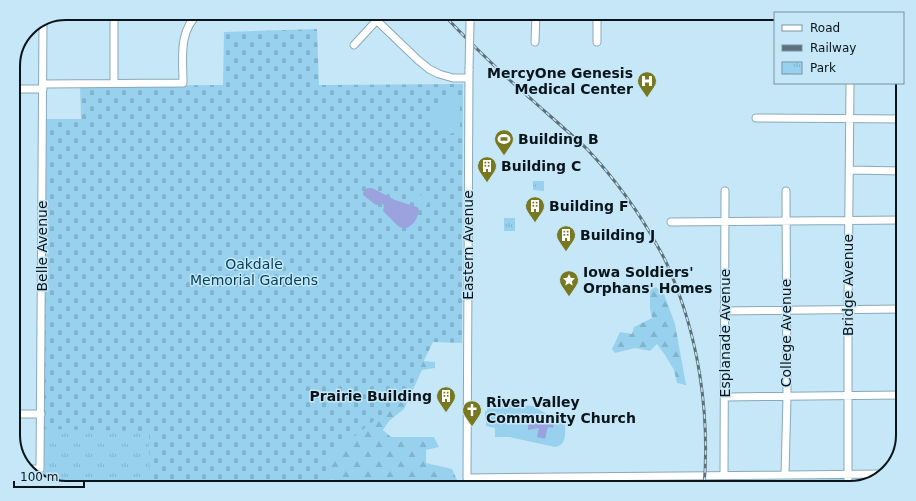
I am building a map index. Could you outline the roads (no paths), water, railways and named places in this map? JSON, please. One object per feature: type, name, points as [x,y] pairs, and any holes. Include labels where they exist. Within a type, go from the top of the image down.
[{"type":"street","points":[[114,20],[114,83]]},
{"type":"street","points":[[20,89],[114,83],[183,83],[183,41],[193,20]]},
{"type":"street","points":[[354,45],[377,20],[429,69],[453,78],[469,78]]},
{"type":"street","name":"Eastern Avenue","points":[[470,20],[467,478],[724,475]]},
{"type":"street","points":[[535,42],[536,20]]},
{"type":"street","points":[[597,20],[597,42]]},
{"type":"street","name":"Belle Avenue","points":[[35,469],[40,469],[41,414],[43,26]]},
{"type":"street","name":"Bridge Avenue","points":[[848,481],[848,220],[850,84]]},
{"type":"street","points":[[756,118],[896,119]]},
{"type":"street","points":[[849,170],[896,171]]},
{"type":"street","name":"Esplanade Avenue","points":[[724,475],[725,191]]},
{"type":"street","name":"College Avenue","points":[[785,475],[787,397],[786,191]]},
{"type":"street","points":[[671,222],[896,220]]},
{"type":"street","points":[[724,311],[896,309]]},
{"type":"street","points":[[725,397],[896,395]]},
{"type":"street","points":[[20,414],[41,414]]},
{"type":"street","points":[[724,475],[874,474]]},
{"type":"railway","points":[[449,20],[519,89],[587,149],[626,196],[661,252],[679,295],[695,349],[700,376],[705,432],[704,481]]},
{"type":"place","name":"MercyOne Genesis Medical Center","points":[[647,98]]},
{"type":"place","name":"Building B","points":[[504,156]]},
{"type":"place","name":"Building C","points":[[487,183]]},
{"type":"place","name":"Building F","points":[[535,223]]},
{"type":"place","name":"Building J","points":[[566,252]]},
{"type":"place","name":"Iowa Soldiers' Orphans' Homes","points":[[569,297]]},
{"type":"place","name":"Prairie Building","points":[[446,413]]},
{"type":"place","name":"River Valley Community Church","points":[[472,427]]},
{"type":"park label","name":"Oakdale Memorial Gardens","points":[[254,272]]}]
